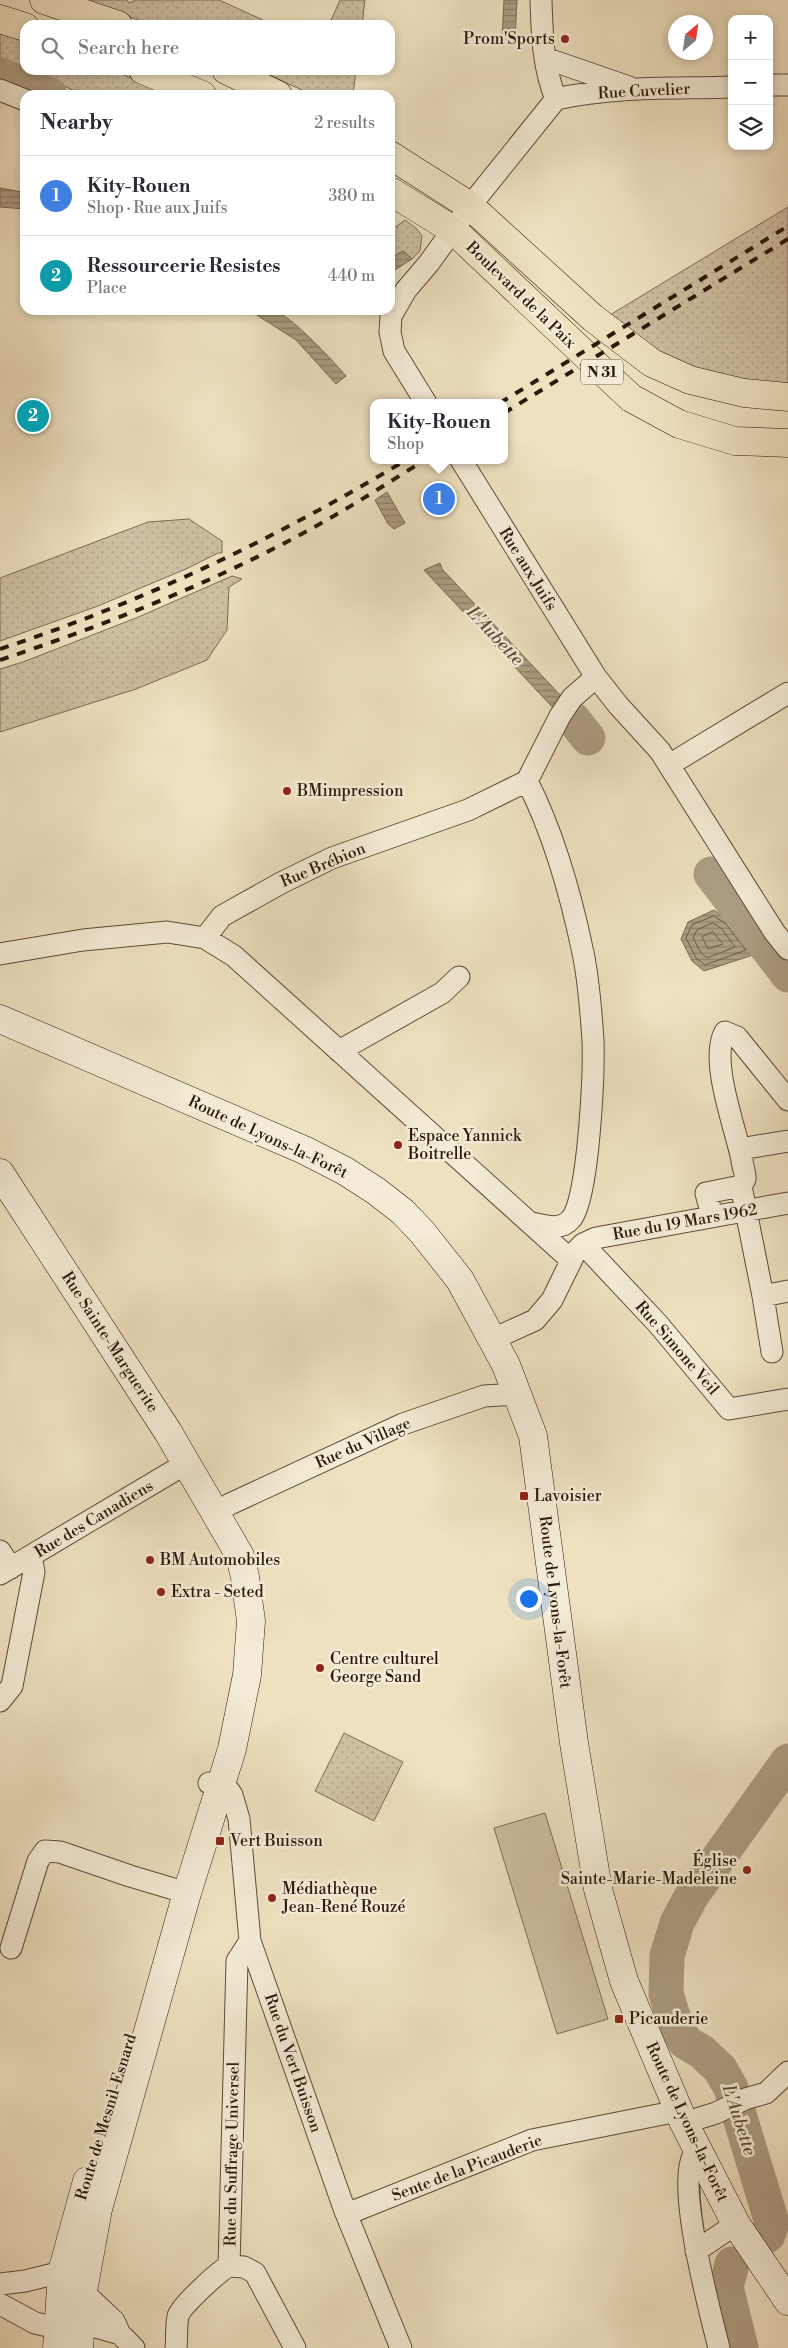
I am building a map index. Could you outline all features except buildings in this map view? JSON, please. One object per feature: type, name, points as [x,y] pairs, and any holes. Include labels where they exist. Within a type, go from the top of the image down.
[{"type":"main road","points":[[44,0],[103,20]]},
{"type":"main road","points":[[0,19],[20,25]]},
{"type":"main road","points":[[155,75],[190,90]]},
{"type":"main road","points":[[236,75],[268,90]]},
{"type":"main road","name":"Boulevard de la Paix","points":[[395,158],[470,206],[593,318],[652,363],[690,380],[744,393],[788,398]]},
{"type":"main road","name":"Boulevard de la Paix","points":[[395,194],[453,230],[631,398],[679,424],[735,441],[788,443]]},
{"type":"main road","name":"Route de Lyons-la-Forêt","points":[[3,1023],[64,1046],[295,1147],[345,1171],[403,1212],[422,1232],[460,1280],[493,1339],[518,1394],[533,1436],[569,1710],[598,1888],[624,1981],[681,2117],[736,2224],[788,2301]]},
{"type":"main road","name":"Rue Sainte-Marguerite","points":[[0,1173],[187,1463],[215,1513],[231,1585],[234,1670],[233,1689],[213,1785]]},
{"type":"main road","name":"Route de Mesnil-Esnard","points":[[68,2337],[62,2272],[71,2233],[112,2095],[181,1891],[213,1785]]},
{"type":"main road","name":"Route de Mesnil-Esnard","points":[[68,2337],[83,2291],[98,2209],[181,1891]]},
{"type":"street","points":[[398,290],[453,230],[556,99],[545,58],[541,0]]},
{"type":"street","points":[[545,58],[636,90]]},
{"type":"street","points":[[773,85],[788,85]]},
{"type":"street","name":"Rue Cuvelier","points":[[556,99],[636,90],[728,87]]},
{"type":"street","points":[[0,90],[20,98]]},
{"type":"street","points":[[391,315],[390,332],[394,351],[424,399]]},
{"type":"street","name":"Rue aux Juifs","points":[[463,464],[596,677],[618,705],[660,751],[775,933],[788,949]]},
{"type":"street","points":[[532,1223],[559,1227],[570,1220],[578,1207],[589,1137],[593,1041],[584,956],[566,881],[527,781],[564,710],[584,686],[596,677]]},
{"type":"street","points":[[669,765],[788,694]]},
{"type":"street","name":"Rue Brébion","points":[[205,938],[222,916],[282,882],[332,858],[468,810],[527,781]]},
{"type":"street","points":[[0,954],[83,940],[167,932],[205,938],[234,956],[532,1223],[577,1252],[559,1287],[534,1320],[493,1339]]},
{"type":"street","points":[[339,1051],[442,993],[459,977]]},
{"type":"street","points":[[772,1352],[741,1186],[745,1179],[740,1149],[729,1114],[720,1060],[720,1041],[725,1032],[736,1037],[788,1100]]},
{"type":"street","points":[[740,1149],[788,1141]]},
{"type":"street","points":[[712,1216],[706,1193],[741,1186]]},
{"type":"street","name":"Rue du 19 Mars 1962","points":[[577,1252],[596,1238],[788,1203]]},
{"type":"street","name":"Rue Simone Veil","points":[[577,1252],[658,1324],[729,1409],[788,1399]]},
{"type":"street","points":[[763,1296],[788,1291]]},
{"type":"street","name":"Rue du Village","points":[[215,1513],[230,1504],[403,1424],[484,1396],[518,1394]]},
{"type":"street","name":"Rue des Canadiens","points":[[4,1564],[31,1556],[187,1463]]},
{"type":"street","points":[[0,1701],[12,1686],[34,1572],[31,1556]]},
{"type":"street","name":"Rue du Vert Buisson","points":[[213,1785],[227,1788],[232,1795],[239,1820],[250,1941],[345,2211],[400,2348]]},
{"type":"street","points":[[11,1948],[38,1861],[44,1851],[60,1852],[181,1891]]},
{"type":"street","name":"Rue du Suffrage Universel","points":[[176,2348],[178,2319],[182,2308],[220,2271],[229,2266],[237,1961],[250,1941]]},
{"type":"street","points":[[766,2093],[788,2072]]},
{"type":"street","points":[[766,2093],[788,2093]]},
{"type":"street","name":"Sente de la Picauderie","points":[[345,2211],[357,2210],[532,2140],[722,2110],[745,2099],[766,2093]]},
{"type":"street","points":[[698,2149],[694,2152],[689,2175],[690,2216],[719,2348]]},
{"type":"street","points":[[696,2250],[736,2224]]},
{"type":"street","points":[[229,2266],[244,2267],[255,2273],[295,2348]]},
{"type":"street","points":[[0,2284],[25,2281],[62,2272],[114,2322],[127,2341]]},
{"type":"street","points":[[0,2304],[35,2323],[48,2326],[68,2337],[127,2341]]},
{"type":"shaded area","points":[[84,0],[127,0],[129,3],[136,0],[219,0],[263,20],[138,20]]},
{"type":"shaded area","points":[[340,0],[365,0],[363,20],[331,20]]},
{"type":"shaded area","points":[[0,30],[20,36],[20,68],[10,65],[0,57]]},
{"type":"shaded area","points":[[13,71],[20,73],[20,75],[46,81],[65,90],[51,90],[10,73]]},
{"type":"shaded area","points":[[41,75],[124,75],[160,90],[73,90]]},
{"type":"shaded area","points":[[269,75],[355,75],[354,90],[302,90]]},
{"type":"shaded area","points":[[788,207],[788,383],[739,380],[690,368],[661,354],[605,318]]},
{"type":"shaded area","points":[[405,220],[417,229],[422,236],[420,251],[412,259],[403,251],[395,256],[395,227]]},
{"type":"shaded area","points":[[189,519],[222,541],[222,553],[218,553],[186,569],[98,606],[0,641],[0,578],[148,522]]},
{"type":"shaded area","points":[[232,576],[242,579],[229,587],[227,630],[207,660],[136,689],[0,732],[0,669],[23,662],[136,618]]},
{"type":"shaded area","points":[[344,1733],[403,1762],[374,1821],[315,1791]]},
{"type":"shaded area","points":[[545,1813],[608,2019],[557,2034],[494,1828]]},
{"type":"water","points":[[504,0],[517,0],[515,39],[502,39]]},
{"type":"water","points":[[10,73],[51,90],[22,90],[5,83]]},
{"type":"water","points":[[0,188],[20,192],[20,209],[0,207]]},
{"type":"water","points":[[403,251],[412,259],[395,270],[395,256]]},
{"type":"water","points":[[257,315],[282,315],[290,320],[346,376],[336,384],[296,340]]},
{"type":"water","points":[[387,492],[405,523],[394,529],[388,524],[375,500]]},
{"type":"water","points":[[440,563],[442,569],[561,696],[556,711],[424,570]]},
{"type":"water","points":[[714,910],[728,920],[756,954],[704,971],[692,961],[681,939],[688,922]]},
{"type":"waterway","points":[[0,75],[38,90]]},
{"type":"waterway","name":"L'Aubette","points":[[573,719],[588,738]]},
{"type":"waterway","name":"L'Aubette","points":[[711,874],[788,975]]},
{"type":"waterway","name":"L'Aubette","points":[[768,2235],[772,2223],[731,2088],[720,2069],[702,2052],[685,2042],[675,2022],[666,1994],[667,1956],[677,1923],[692,1895],[788,1761]]},
{"type":"waterway","name":"L'Aubette","points":[[732,2264],[726,2287],[741,2348]]},
{"type":"railway","points":[[507,399],[788,226]]},
{"type":"railway","points":[[508,411],[788,239]]},
{"type":"railway","points":[[0,649],[106,611],[208,566],[308,516],[399,464]]},
{"type":"railway","points":[[0,660],[122,616],[241,565],[331,517],[418,464]]},
{"type":"place","name":"Prom'Sports","points":[[565,39]]},
{"type":"place","name":"Ressourcerie Resistes","points":[[33,416]]},
{"type":"place","name":"Kity-Rouen","points":[[439,499]]},
{"type":"place","name":"BMimpression","points":[[287,791]]},
{"type":"place","name":"Espace Yannick Boitrelle","points":[[398,1145]]},
{"type":"place","name":"Lavoisier","points":[[524,1496]]},
{"type":"place","name":"BM Automobiles","points":[[150,1560]]},
{"type":"place","name":"Extra - Seted","points":[[161,1592]]},
{"type":"place","name":"Centre culturel George Sand","points":[[320,1668]]},
{"type":"place","name":"Vert Buisson","points":[[220,1841]]},
{"type":"place","name":"Église Sainte-Marie-Madeleine","points":[[747,1870]]},
{"type":"place","name":"Médiathèque Jean-René Rouzé","points":[[272,1898]]},
{"type":"place","name":"Picauderie","points":[[619,2019]]}]
